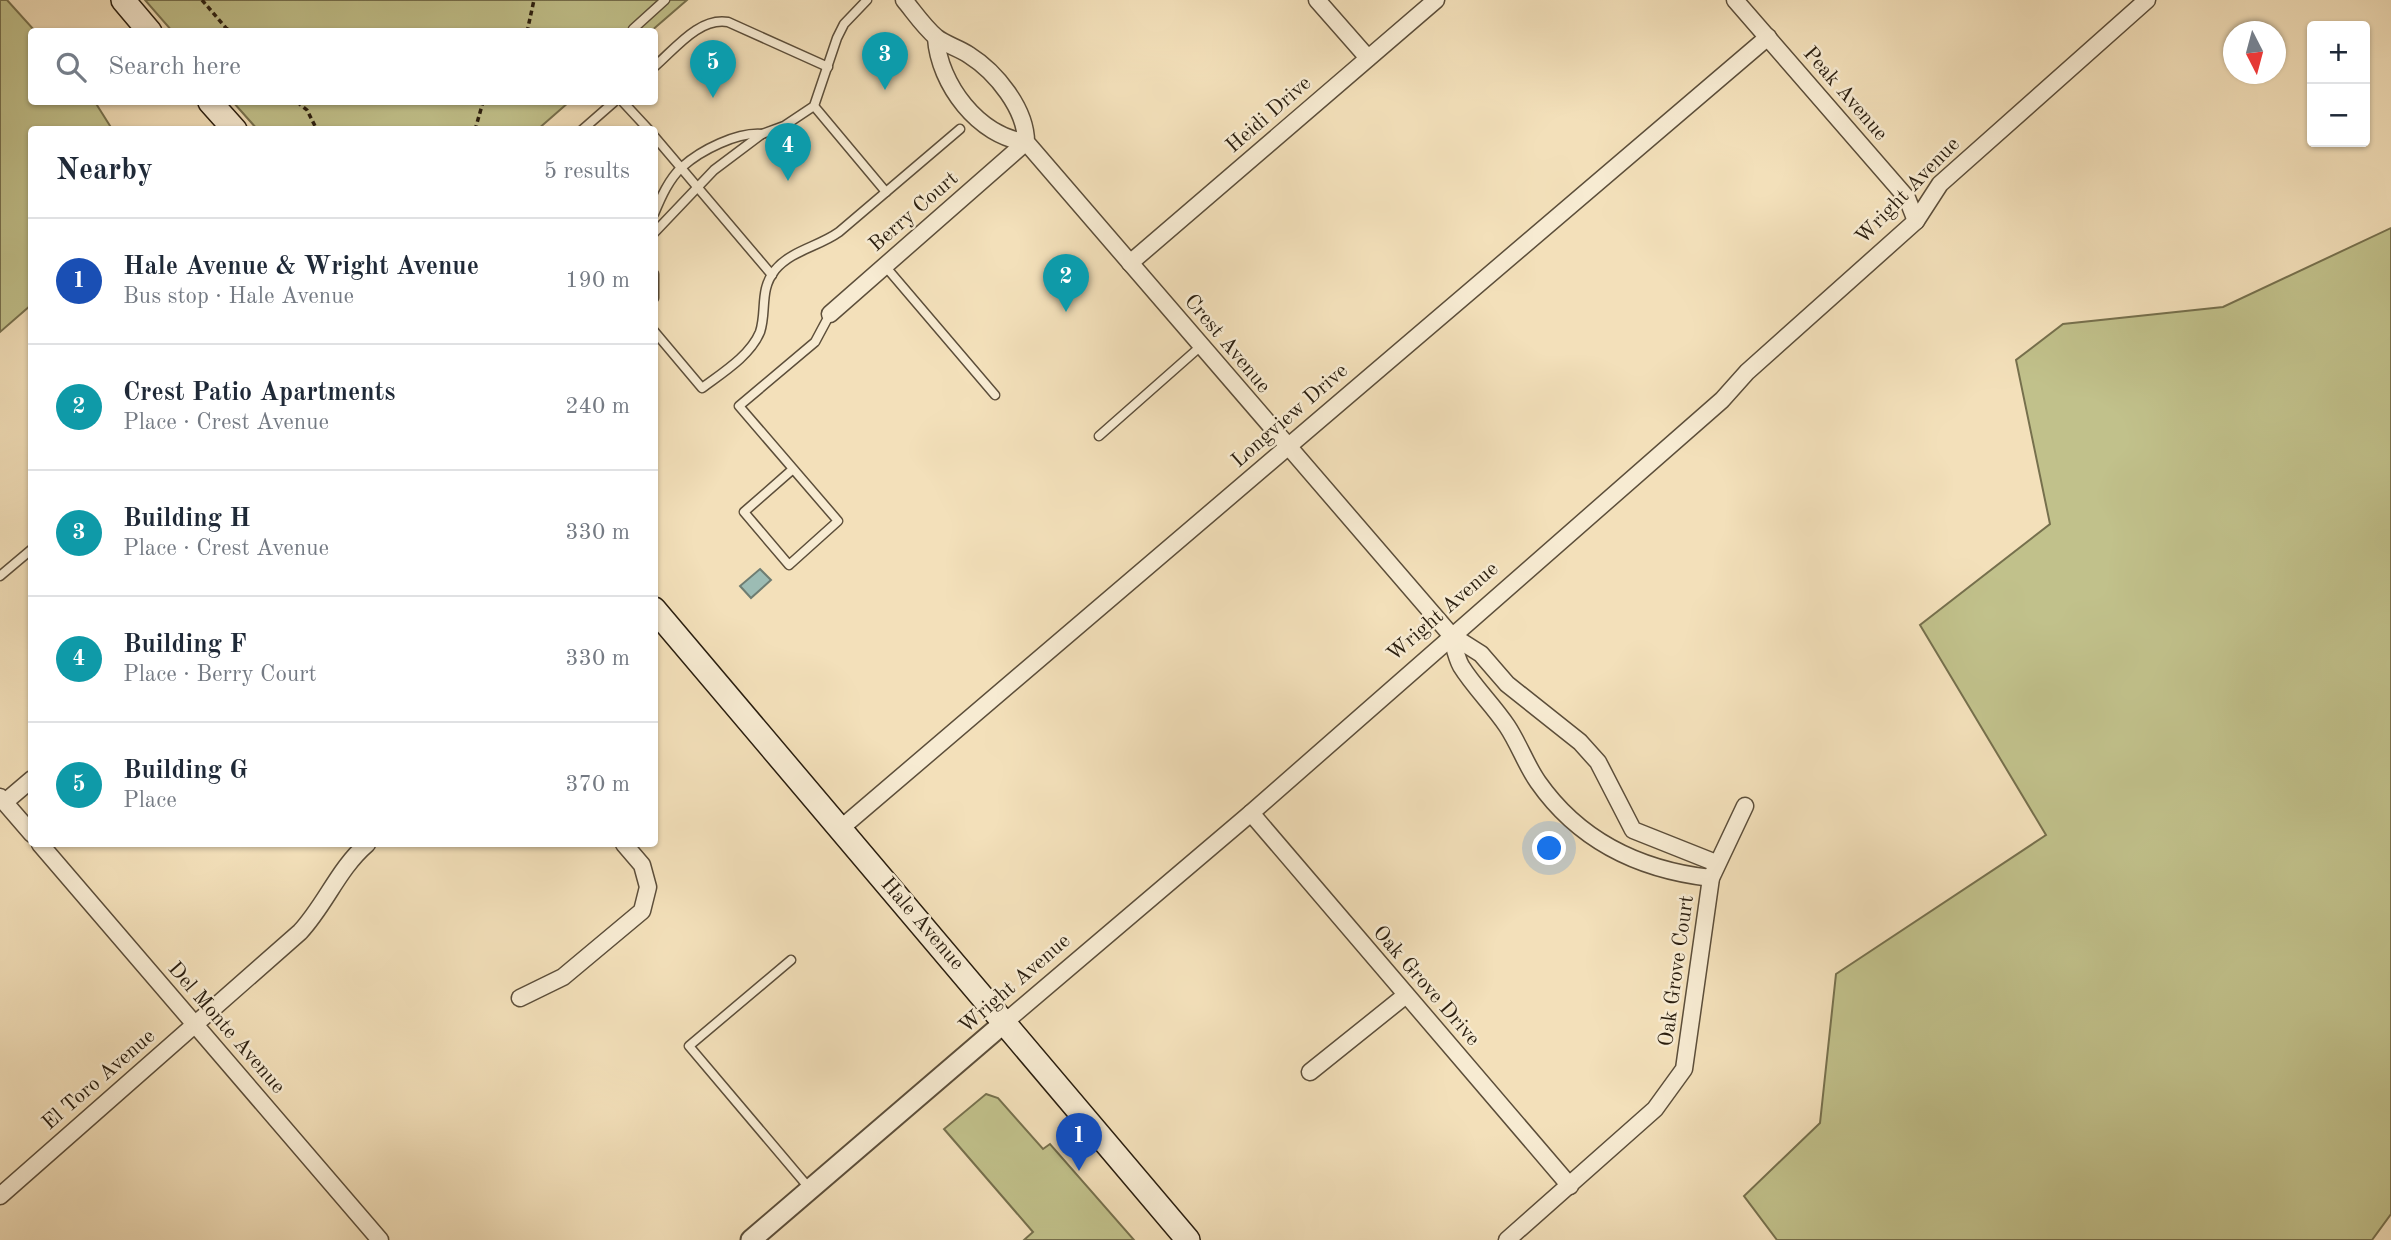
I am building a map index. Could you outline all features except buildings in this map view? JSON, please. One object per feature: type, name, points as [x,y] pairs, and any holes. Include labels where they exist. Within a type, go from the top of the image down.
[{"type":"main road","points":[[123,0],[147,28]]},
{"type":"main road","points":[[213,105],[231,126]]},
{"type":"main road","name":"Hale Avenue","points":[[658,614],[1188,1240]]},
{"type":"street","name":"Crest Avenue","points":[[904,0],[936,38],[972,56],[996,79],[1014,105],[1026,130],[1026,142],[1451,635],[1482,654],[1507,684],[1580,742],[1598,762],[1633,830],[1714,871]]},
{"type":"street","points":[[1317,0],[1367,58]]},
{"type":"street","name":"Heidi Drive","points":[[1130,263],[1436,0]]},
{"type":"street","name":"Peak Avenue","points":[[1735,0],[1907,198],[1916,221]]},
{"type":"street","name":"Wright Avenue","points":[[751,1240],[1251,813],[1722,400],[1747,372],[1916,221],[1940,184],[2147,0]]},
{"type":"street","name":"Longview Drive","points":[[840,829],[1768,37]]},
{"type":"street","name":"Crest Avenue","points":[[936,38],[937,55],[949,81],[971,113],[1010,140],[1026,142]]},
{"type":"street","name":"Berry Court","points":[[830,314],[1026,142]]},
{"type":"street","name":"Crest Avenue","points":[[1451,635],[1460,665],[1496,709],[1520,744],[1537,781],[1565,814],[1598,842],[1631,859],[1675,874],[1714,871]]},
{"type":"street","points":[[28,782],[2,800],[28,829]]},
{"type":"street","name":"Oak Grove Court","points":[[1507,1240],[1655,1109],[1684,1069],[1714,871],[1745,806]]},
{"type":"street","name":"Oak Grove Drive","points":[[1251,813],[1570,1186]]},
{"type":"street","name":"Del Monte Avenue","points":[[43,847],[380,1240]]},
{"type":"street","name":"El Toro Avenue","points":[[0,1196],[300,932],[317,913],[339,875],[364,847]]},
{"type":"street","points":[[520,998],[563,977],[642,911],[648,887],[642,864],[627,847]]},
{"type":"street","points":[[1310,1072],[1406,995]]},
{"type":"lane","points":[[634,28],[665,0]]},
{"type":"lane","points":[[658,229],[698,185],[762,134],[785,126],[814,106],[844,24],[867,0]]},
{"type":"lane","points":[[658,64],[705,23],[717,20],[728,22],[828,67]]},
{"type":"lane","points":[[587,126],[611,105]]},
{"type":"lane","points":[[626,105],[645,126]]},
{"type":"lane","points":[[814,106],[886,192]]},
{"type":"lane","points":[[658,336],[702,388],[753,342],[759,333],[764,292],[772,275],[800,250],[826,241],[839,232],[960,129]]},
{"type":"lane","points":[[658,206],[670,182],[682,167],[731,140],[750,133],[762,134]]},
{"type":"lane","points":[[658,140],[772,275]]},
{"type":"lane","points":[[885,266],[995,396]]},
{"type":"lane","points":[[793,469],[744,512],[789,565],[838,521],[739,406],[815,342],[830,314]]},
{"type":"lane","points":[[1099,436],[1201,346]]},
{"type":"lane","points":[[0,576],[28,552]]},
{"type":"lane","points":[[790,960],[690,1046],[810,1189]]},
{"type":"path","points":[[202,0],[226,28]]},
{"type":"path","points":[[528,28],[534,0]]},
{"type":"path","points":[[301,105],[307,110],[315,126]]},
{"type":"path","points":[[476,126],[482,105]]},
{"type":"green space","points":[[0,0],[7,0],[32,28],[28,28],[28,105],[97,105],[110,126],[28,126],[28,308],[0,332]]},
{"type":"green space","points":[[145,0],[687,0],[655,28],[169,28]]},
{"type":"green space","points":[[236,105],[566,105],[542,126],[254,126]]},
{"type":"green space","points":[[2391,228],[2391,1214],[2372,1240],[1777,1240],[1744,1196],[1820,1123],[1836,974],[2046,835],[1920,625],[2050,524],[2016,360],[2063,324],[2223,307]]},
{"type":"green space","points":[[986,1094],[998,1098],[1043,1149],[1050,1144],[1134,1240],[1024,1240],[1033,1232],[944,1129]]},
{"type":"water","points":[[760,569],[771,580],[751,598],[740,586]]},
{"type":"place","name":"Building H","points":[[885,90]]},
{"type":"place","name":"Building G","points":[[713,98]]},
{"type":"place","name":"Building F","points":[[788,181]]},
{"type":"place","name":"Crest Patio Apartments","points":[[1066,312]]},
{"type":"place","name":"Hale Avenue & Wright Avenue","points":[[1079,1171]]}]
